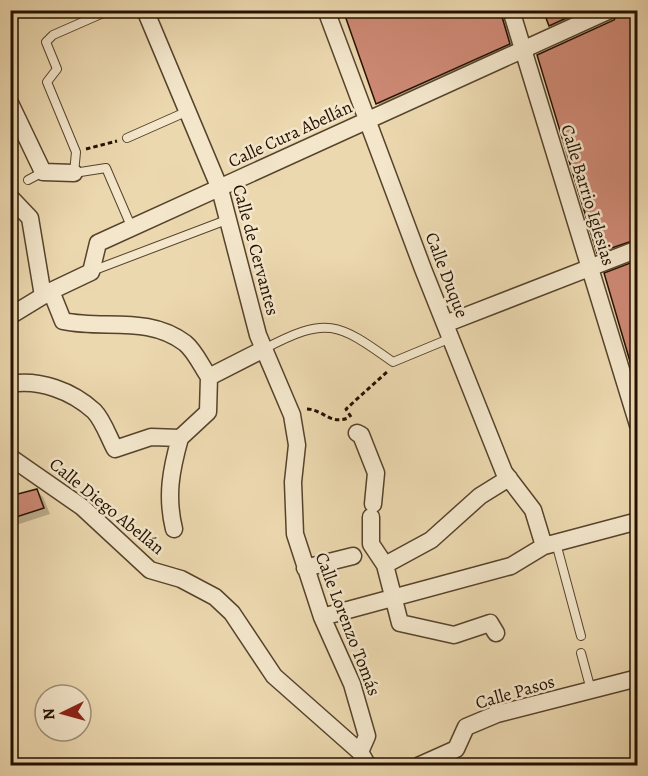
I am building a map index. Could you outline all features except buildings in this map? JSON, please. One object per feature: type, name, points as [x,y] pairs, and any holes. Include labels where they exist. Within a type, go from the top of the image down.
[{"type":"street","name":"Calle de Cervantes","points":[[145,10],[220,189],[261,342]]},
{"type":"street","name":"Calle Duque","points":[[326,10],[504,472],[533,510],[550,545]]},
{"type":"street","name":"Calle Barrio Iglesias","points":[[511,10],[638,425]]},
{"type":"street","name":"Calle Cura Abellán","points":[[91,272],[98,243],[131,226],[220,189],[368,119],[610,10]]},
{"type":"street","points":[[10,103],[43,171],[74,173]]},
{"type":"street","points":[[10,197],[30,218],[47,293],[63,321],[85,326],[132,323],[166,332],[186,344],[210,377],[208,412],[180,438],[170,472],[169,507],[174,529]]},
{"type":"street","points":[[448,331],[590,267],[638,249]]},
{"type":"street","points":[[10,316],[47,293],[91,272]]},
{"type":"street","points":[[210,377],[261,342]]},
{"type":"street","name":"Calle Lorenzo Tomás","points":[[261,342],[292,415],[297,444],[293,482],[295,534],[322,617],[352,684],[368,736],[364,759]]},
{"type":"street","points":[[10,384],[22,382],[55,387],[95,412],[115,449],[151,437],[180,438]]},
{"type":"street","points":[[305,568],[364,553],[371,544],[376,473],[361,435],[354,425]]},
{"type":"street","name":"Calle Diego Abellán","points":[[10,457],[82,507],[150,570],[181,579],[214,597],[232,613],[274,676],[364,759]]},
{"type":"street","points":[[385,565],[431,540],[480,496],[509,478]]},
{"type":"street","points":[[322,617],[511,566],[550,545],[638,521]]},
{"type":"street","points":[[364,553],[385,565],[400,623],[454,635],[490,623],[496,633]]},
{"type":"street","name":"Calle Pasos","points":[[418,765],[456,749],[466,727],[497,714],[638,678]]},
{"type":"lane","points":[[110,10],[53,35],[46,42],[57,69],[47,82],[76,152],[74,173],[106,168],[131,226]]},
{"type":"lane","points":[[127,138],[188,111]]},
{"type":"lane","points":[[28,180],[43,171]]},
{"type":"lane","points":[[91,272],[229,219]]},
{"type":"lane","points":[[261,342],[330,326],[357,336],[393,362],[448,331]]},
{"type":"lane","points":[[550,545],[581,636]]},
{"type":"lane","points":[[581,653],[591,691]]},
{"type":"path","points":[[76,152],[127,138]]},
{"type":"path","points":[[354,425],[346,409],[387,374],[393,362]]},
{"type":"path","points":[[292,415],[305,409],[314,410],[328,419],[354,425]]}]
